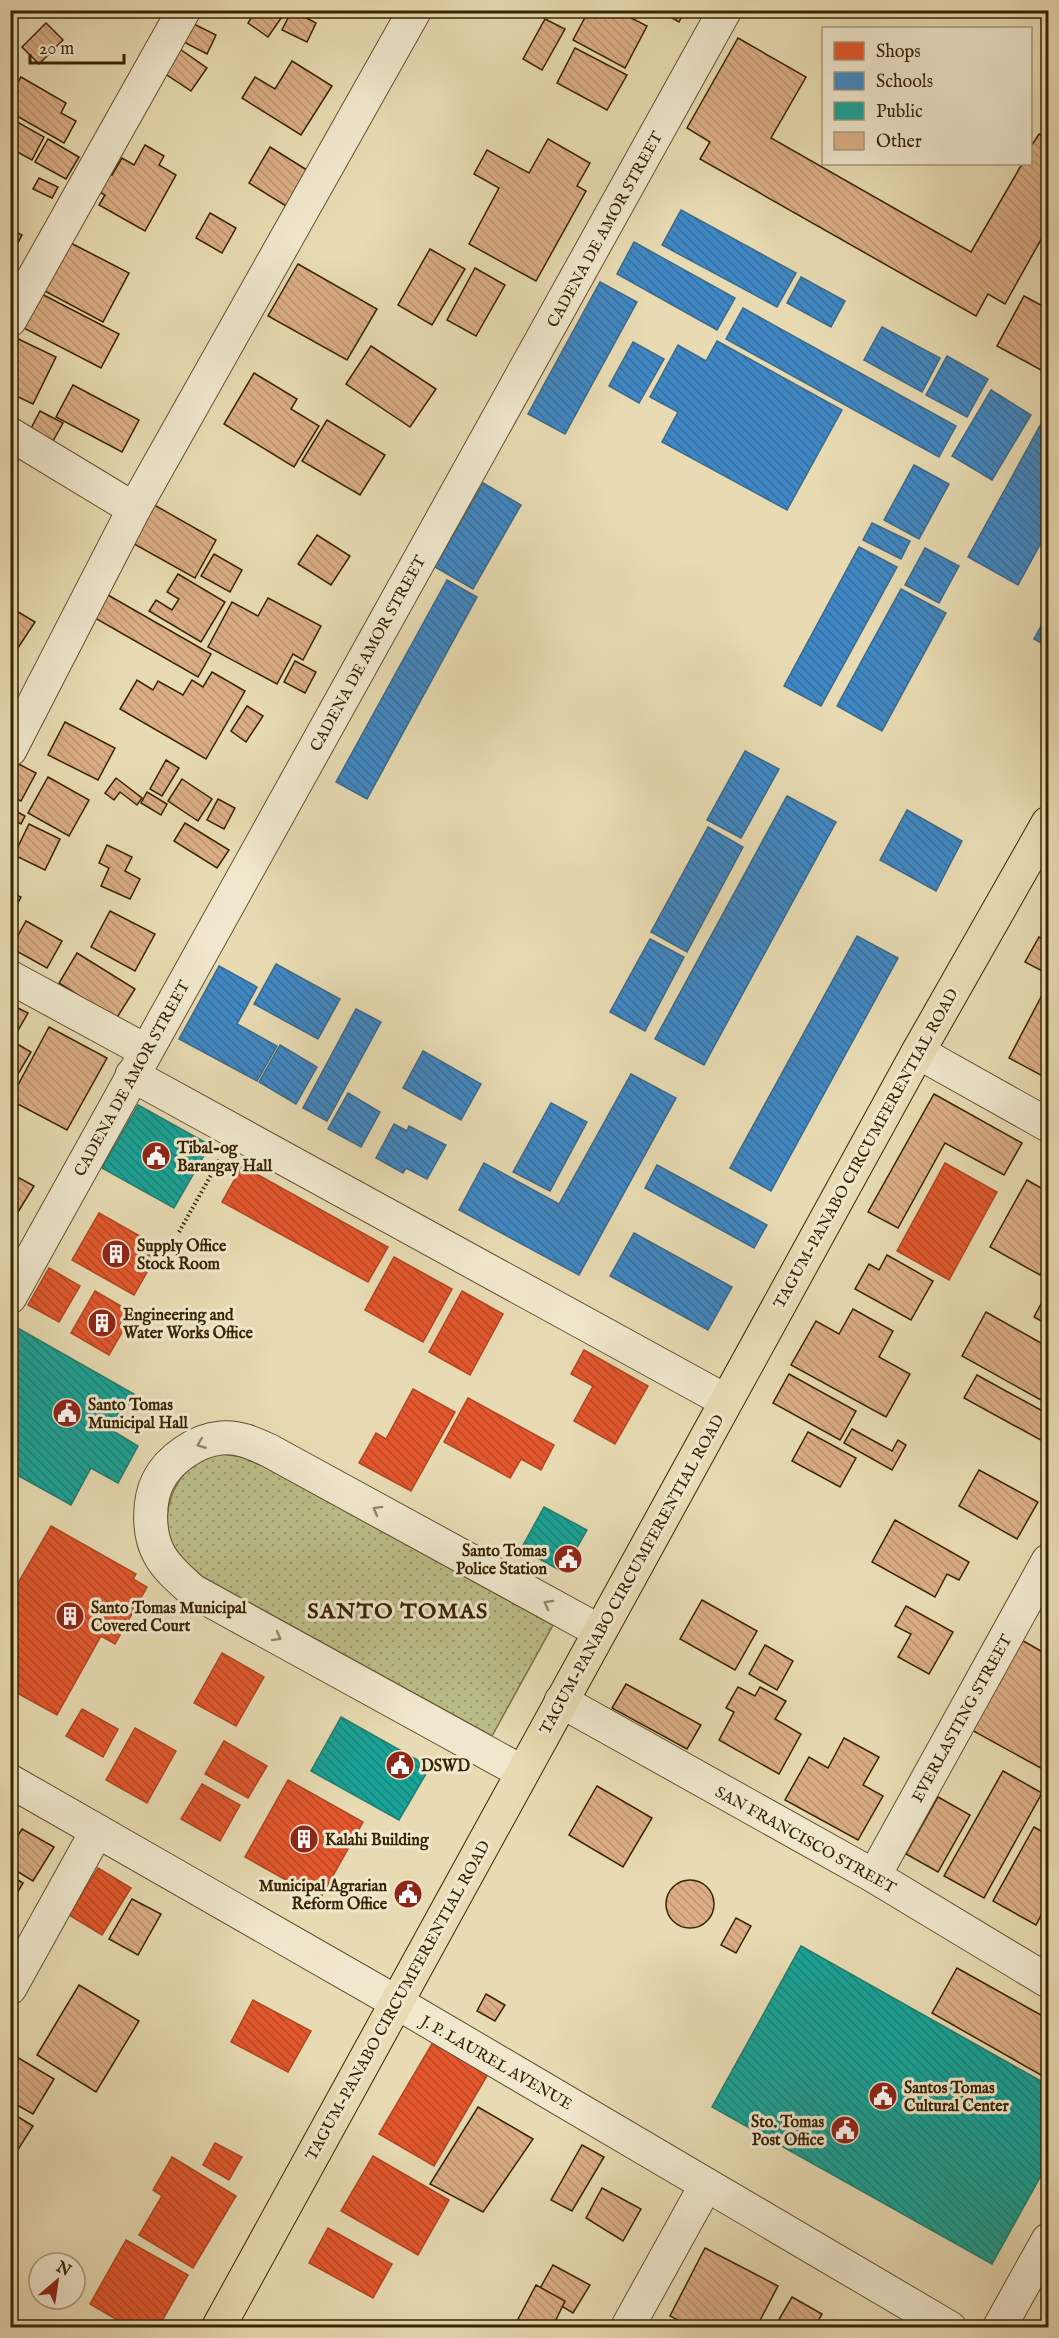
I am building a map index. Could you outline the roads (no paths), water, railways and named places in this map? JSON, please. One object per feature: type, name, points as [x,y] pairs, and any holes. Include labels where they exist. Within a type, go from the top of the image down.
[{"type":"main road","name":"TAGUM-PANABO CIRCUMFERENTIAL ROAD","points":[[218,2328],[918,1052],[1048,823]]},
{"type":"street","points":[[10,320],[184,10]]},
{"type":"street","points":[[10,750],[134,510],[415,10]]},
{"type":"street","name":"CADENA DE AMOR STREET","points":[[10,1296],[725,10]]},
{"type":"street","points":[[10,434],[134,510]]},
{"type":"street","points":[[10,977],[139,1063],[235,1131],[726,1401]]},
{"type":"street","points":[[918,1052],[1048,1125]]},
{"type":"street","points":[[522,1772],[193,1591],[174,1574],[158,1553],[152,1528],[152,1505],[158,1481],[178,1458],[197,1444],[222,1438],[247,1441],[270,1451],[599,1632]]},
{"type":"street","name":"EVERLASTING STREET","points":[[874,1876],[1048,1561]]},
{"type":"street","name":"SAN FRANCISCO STREET","points":[[561,1701],[874,1876],[1048,1981]]},
{"type":"street","name":"J. P. LAUREL AVENUE","points":[[10,1781],[396,2002],[950,2328]]},
{"type":"street","points":[[10,1988],[97,1831]]},
{"type":"street","points":[[627,2328],[706,2185]]},
{"type":"street","points":[[999,2328],[1048,2240]]},
{"type":"place","name":"Tibal-og Barangay Hall","points":[[156,1156]]},
{"type":"place","name":"Supply Office Stock Room","points":[[116,1254]]},
{"type":"place","name":"Engineering and Water Works Office","points":[[102,1323]]},
{"type":"place","name":"Santo Tomas Municipal Hall","points":[[67,1413]]},
{"type":"place","name":"Santo Tomas Police Station","points":[[568,1559]]},
{"type":"place","name":"Santo Tomas Municipal Covered Court","points":[[70,1616]]},
{"type":"place","name":"DSWD","points":[[400,1765]]},
{"type":"place","name":"Kalahi Building","points":[[304,1839]]},
{"type":"place","name":"Municipal Agrarian Reform Office","points":[[408,1894]]},
{"type":"place","name":"Santos Tomas Cultural Center","points":[[883,2096]]},
{"type":"place","name":"Sto. Tomas Post Office","points":[[845,2130]]},
{"type":"district","name":"SANTO TOMAS","points":[[398,1610]]}]
